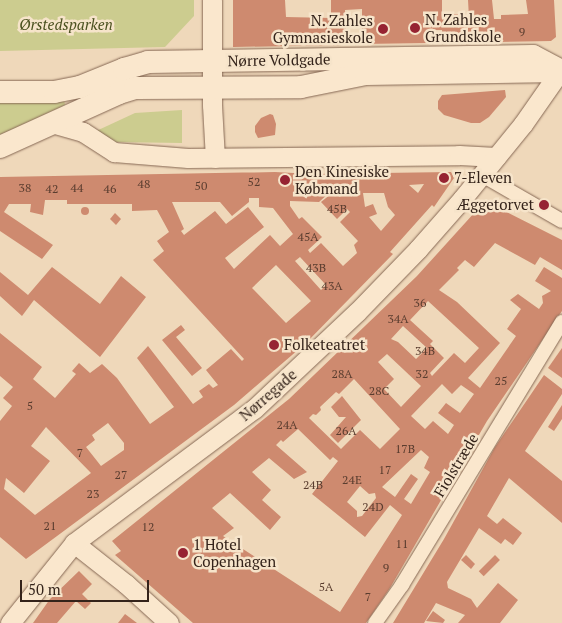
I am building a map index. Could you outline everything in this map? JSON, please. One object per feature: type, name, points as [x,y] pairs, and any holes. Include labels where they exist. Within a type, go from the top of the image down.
[{"type":"street","points":[[212,0],[212,88],[215,158]]},
{"type":"street","name":"Nørre Voldgade","points":[[0,92],[54,92],[80,87],[124,69],[148,62],[533,56],[561,70]]},
{"type":"street","name":"Nørre Voldgade","points":[[0,147],[119,93],[136,88],[302,87],[366,74],[561,70]]},
{"type":"street","name":"Nørregade","points":[[10,623],[74,544],[210,443],[282,384],[418,250],[523,124],[561,70]]},
{"type":"street","points":[[52,123],[83,132],[114,152],[215,158],[454,155],[496,157]]},
{"type":"street","points":[[482,175],[562,221]]},
{"type":"street","name":"Fiolstræde","points":[[375,623],[402,584],[562,322]]},
{"type":"street","points":[[74,544],[126,584],[169,623]]},
{"type":"green space","name":"Ørstedsparken","points":[[0,0],[194,0],[194,16],[165,47],[0,51]]},
{"type":"green space","points":[[64,99],[65,105],[0,135],[0,100]]},
{"type":"green space","points":[[182,110],[182,143],[113,142],[94,132],[135,113]]},
{"type":"building","points":[[233,0],[285,0],[286,17],[331,18],[333,14],[331,13],[331,0],[442,0],[442,14],[462,14],[463,18],[469,18],[468,0],[492,0],[494,19],[501,19],[501,15],[528,14],[526,0],[554,0],[556,37],[551,41],[443,43],[442,30],[427,30],[427,43],[362,44],[362,9],[345,10],[346,45],[233,47]]},
{"type":"building","points":[[505,90],[506,97],[489,117],[480,123],[471,123],[444,115],[438,109],[438,101],[442,95]]},
{"type":"building","points":[[270,114],[273,115],[276,124],[275,135],[258,138],[255,126],[261,118]]},
{"type":"building","points":[[275,172],[312,174],[451,172],[454,178],[434,207],[432,205],[390,252],[393,254],[306,343],[234,405],[26,559],[0,537],[0,421],[12,406],[3,398],[13,387],[0,376],[0,333],[42,367],[33,379],[55,398],[76,374],[72,371],[79,363],[90,373],[102,364],[117,378],[150,424],[174,407],[137,358],[148,346],[193,404],[203,397],[199,391],[209,384],[213,388],[218,385],[206,370],[231,349],[242,361],[244,359],[153,260],[164,251],[157,241],[169,232],[157,210],[132,211],[132,204],[67,204],[67,200],[45,200],[43,215],[30,212],[31,204],[9,204],[4,212],[53,245],[42,259],[0,231],[0,177]],"holes":[[[424,184],[418,193],[409,185]],[[330,192],[331,194],[321,202],[337,219],[347,209],[350,212],[340,222],[358,241],[354,245],[357,253],[343,266],[321,243],[310,253],[308,250],[322,237],[302,217],[299,219],[290,206],[290,201],[319,202]],[[363,193],[384,193],[388,207],[395,215],[381,231],[369,217],[377,214],[373,204],[365,207]],[[249,198],[259,198],[259,207],[273,208],[293,234],[280,246],[270,235],[234,269],[225,258],[264,227],[248,207],[226,224],[215,211],[184,235],[181,231],[184,229],[172,202],[220,202],[232,216],[249,202]],[[300,257],[326,285],[321,290],[295,261]],[[276,265],[311,301],[286,323],[252,288]],[[108,423],[124,443],[124,450],[101,466],[86,447],[95,440],[92,435]],[[46,427],[91,473],[35,515],[4,489],[6,478],[24,493],[50,461],[31,446]]]},
{"type":"building","points":[[485,201],[562,240],[562,270],[540,257],[535,265],[495,243],[474,267],[465,260],[457,268],[459,270],[439,290],[457,302],[500,343],[468,378],[480,388],[516,336],[507,329],[521,309],[510,300],[518,294],[539,309],[543,303],[542,296],[551,291],[535,281],[544,267],[562,278],[562,311],[487,421],[390,588],[366,623],[193,623],[115,555],[121,551],[112,541],[289,399],[417,276]],"holes":[[[428,301],[479,348],[465,363],[454,353],[432,376],[430,373],[444,358],[430,344],[433,341],[410,320]],[[403,326],[427,348],[416,359],[398,342],[391,339]],[[387,354],[421,386],[401,407],[384,389],[394,379],[378,362]],[[354,379],[400,429],[380,449],[360,430],[341,449],[309,418],[313,414],[316,415],[321,410],[320,407],[336,392],[339,394]],[[442,384],[452,394],[461,385],[474,394],[460,413],[446,403],[438,413],[454,425],[448,434],[433,421],[425,429],[411,416]],[[298,429],[330,460],[333,457],[338,461],[312,494],[365,537],[390,505],[402,515],[340,612],[223,536],[234,528],[212,508],[230,493],[270,530],[281,517],[262,500],[271,490],[252,472],[269,458],[294,479],[307,472],[276,445],[281,440],[283,442]],[[421,450],[429,457],[424,468],[430,472],[411,504],[404,499],[418,479],[411,474],[395,497],[382,487]],[[360,486],[369,494],[375,493],[376,498],[362,516],[357,517],[357,511],[347,502]]]},
{"type":"building","points":[[85,207],[89,211],[85,215],[81,211]]},
{"type":"building","points":[[115,213],[121,219],[116,225],[110,219]]},
{"type":"building","points":[[52,267],[100,304],[121,276],[146,297],[100,357],[34,300],[22,316],[0,296],[0,272],[28,295]]},
{"type":"building","points":[[181,325],[185,330],[176,337],[202,368],[192,376],[162,340]]},
{"type":"building","points":[[562,348],[562,378],[548,368]]},
{"type":"building","points":[[544,375],[562,389],[562,394],[525,451],[562,481],[562,523],[509,478],[487,516],[497,524],[503,518],[522,533],[513,545],[505,539],[501,544],[479,528],[447,582],[448,588],[471,599],[477,608],[498,583],[518,600],[500,623],[458,623],[465,615],[436,603],[424,623],[393,623],[444,539],[495,447]]},
{"type":"building","points":[[342,396],[361,420],[338,443],[330,435],[346,417],[339,417],[331,407]]},
{"type":"building","points":[[562,405],[562,419],[554,431],[548,427]]},
{"type":"building","points":[[466,555],[475,564],[471,569],[461,560]]},
{"type":"building","points":[[495,555],[500,560],[484,576],[479,571]]},
{"type":"building","points":[[79,571],[92,584],[82,594],[91,603],[85,609],[76,601],[57,623],[33,623],[50,599]]},
{"type":"building","points":[[433,611],[445,620],[443,623],[426,621]]},
{"type":"building","points":[[125,614],[137,623],[118,623]]},
{"type":"place","name":"N. Zahles Grundskole","points":[[415,28]]},
{"type":"place","name":"N. Zahles Gymnasieskole","points":[[383,29]]},
{"type":"place","name":"7-Eleven","points":[[444,178]]},
{"type":"place","name":"Den Kinesiske Købmand","points":[[285,180]]},
{"type":"place","name":"Æggetorvet","points":[[544,205]]},
{"type":"place","name":"Folketeatret","points":[[274,345]]},
{"type":"place","name":"1 Hotel Copenhagen","points":[[183,553]]}]
